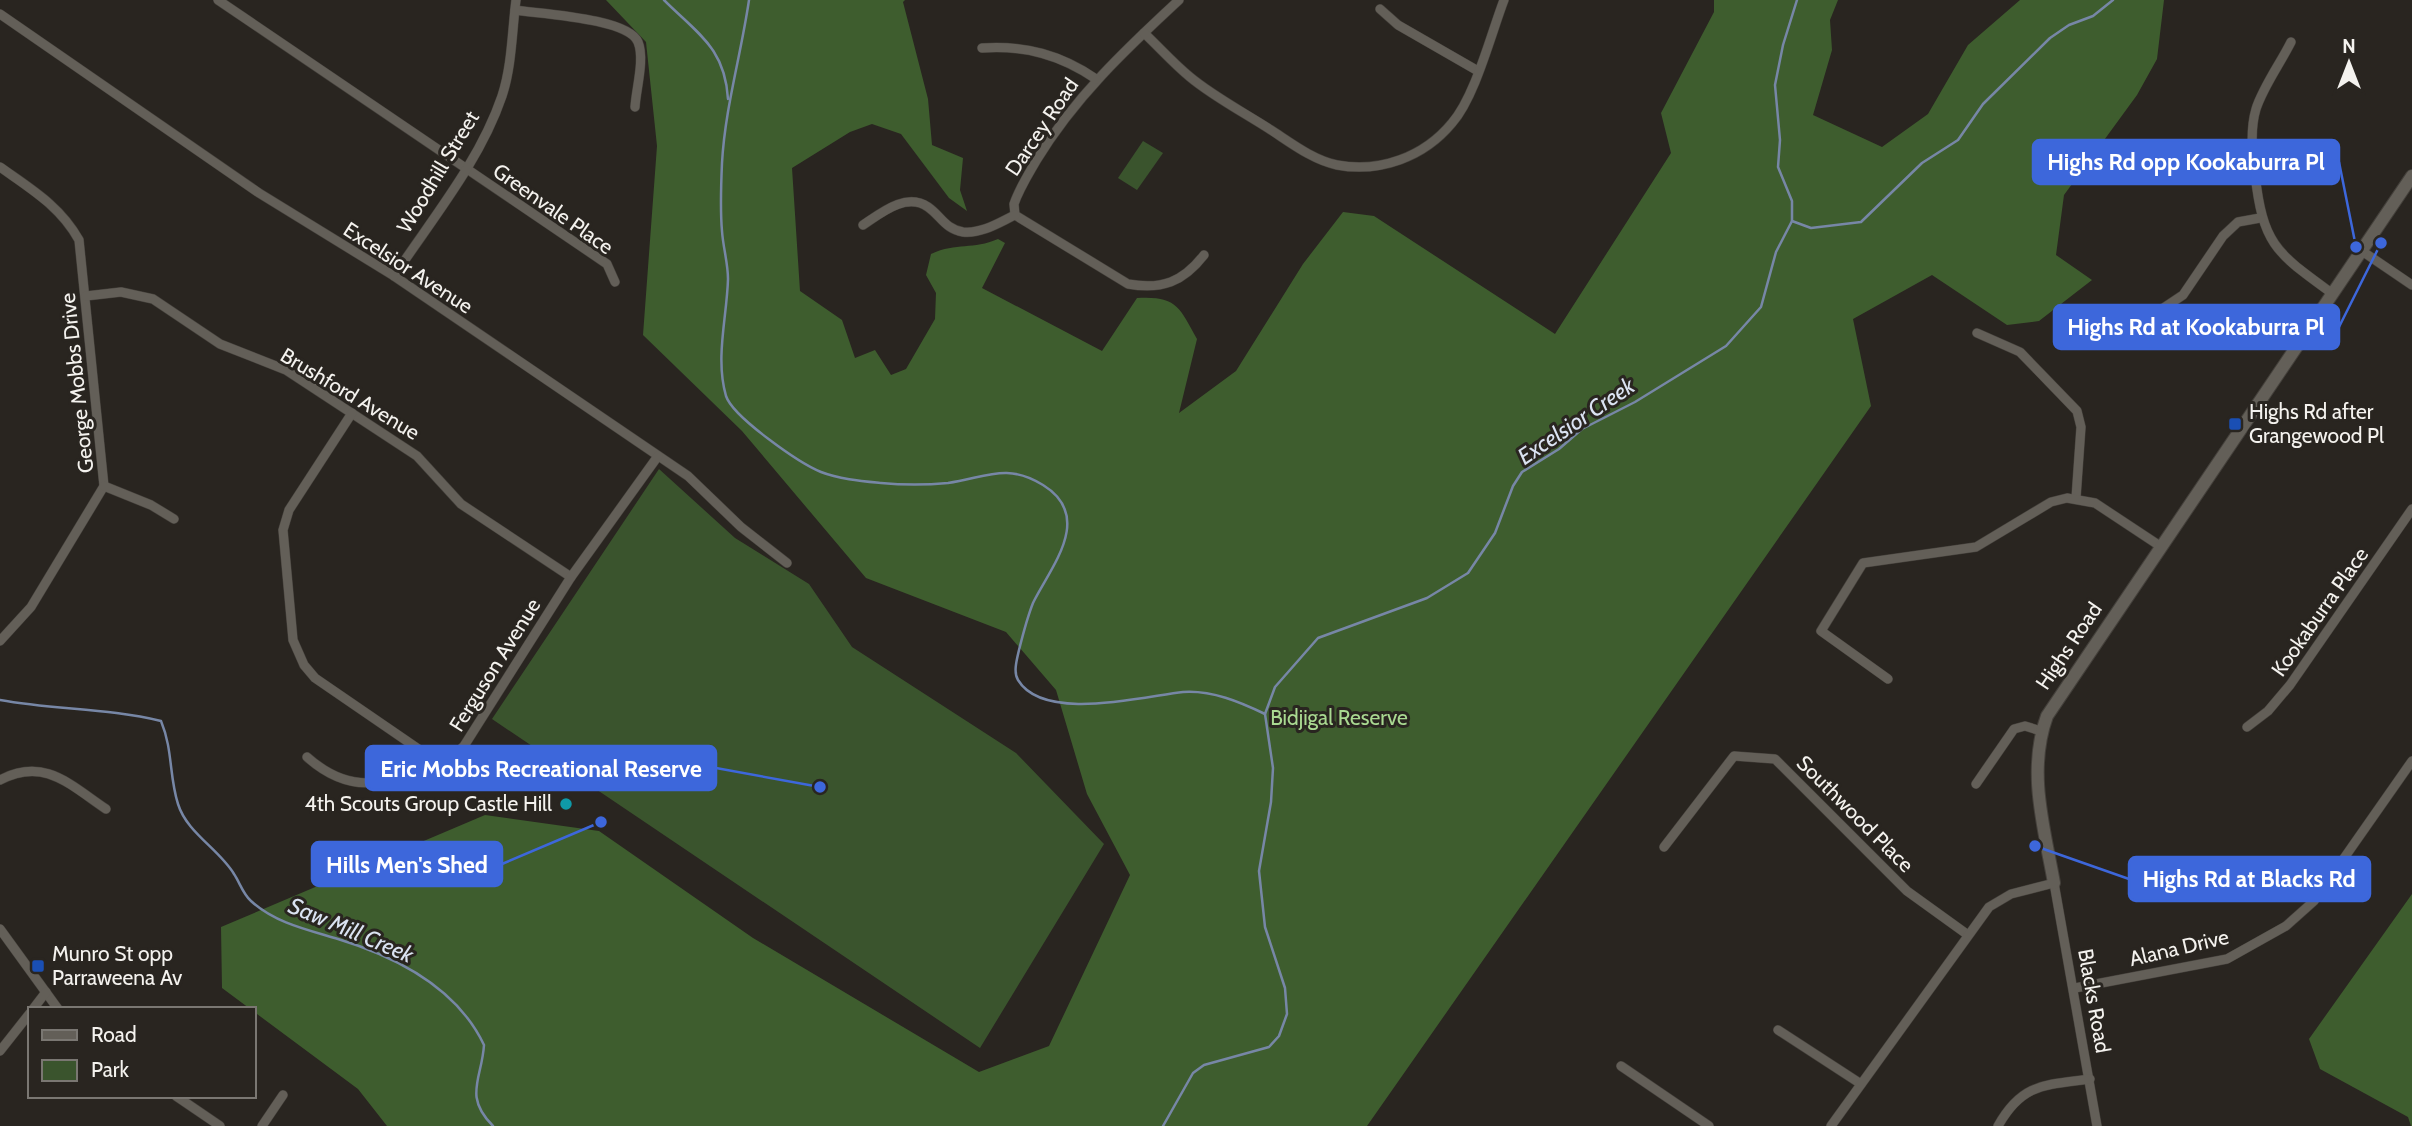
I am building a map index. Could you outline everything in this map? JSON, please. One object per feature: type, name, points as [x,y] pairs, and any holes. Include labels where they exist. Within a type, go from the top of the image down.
[{"type":"street","name":"Greenvale Place","points":[[218,0],[607,264],[615,282]]},
{"type":"street","name":"Darcey Road","points":[[1015,215],[1017,195],[1045,148],[1096,79],[1179,0]]},
{"type":"street","points":[[1144,33],[1191,78],[1309,155],[1336,165],[1392,163],[1426,147],[1458,116],[1504,0]]},
{"type":"street","name":"Woodhill Street","points":[[394,276],[465,170],[502,95],[515,5]]},
{"type":"street","points":[[515,5],[605,23],[631,33],[638,42],[639,55],[635,107]]},
{"type":"street","points":[[1380,9],[1398,25],[1478,71]]},
{"type":"street","name":"Excelsior Avenue","points":[[0,14],[260,193],[394,276],[688,476],[741,527],[787,563]]},
{"type":"street","points":[[2291,42],[2256,109],[2253,161],[2260,218],[2270,238],[2287,260],[2333,293]]},
{"type":"street","points":[[982,48],[1020,47],[1036,51],[1073,63],[1096,79]]},
{"type":"street","name":"George Mobbs Drive","points":[[0,167],[52,203],[68,221],[79,240],[104,486],[31,607],[0,641]]},
{"type":"street","name":"Highs Road","points":[[2054,883],[2037,784],[2041,731],[2057,697],[2412,176]]},
{"type":"street","points":[[863,225],[901,203],[916,203],[929,208],[950,228],[966,232],[982,230],[1015,215],[1128,284],[1152,287],[1173,284],[1192,270],[1204,255]]},
{"type":"street","points":[[2150,317],[2183,295],[2223,236],[2238,222],[2260,218]]},
{"type":"street","points":[[2362,251],[2412,285]]},
{"type":"street","name":"Brushford Avenue","points":[[86,296],[121,292],[153,299],[220,344],[286,370],[417,456],[461,504],[571,577]]},
{"type":"street","points":[[1977,332],[2020,352],[2077,411],[2081,427],[2076,498]]},
{"type":"street","name":"Ferguson Avenue","points":[[352,412],[285,520],[282,542],[293,640],[297,652],[314,678],[436,761],[448,761],[457,755],[571,577],[657,456]]},
{"type":"street","points":[[104,486],[151,505],[174,519]]},
{"type":"street","points":[[1888,679],[1821,631],[1863,563],[1976,547],[2051,502],[2076,498],[2104,508],[2160,546]]},
{"type":"street","name":"Kookaburra Place","points":[[2246,727],[2268,711],[2290,685],[2412,509]]},
{"type":"street","points":[[1976,784],[2014,729],[2025,726],[2041,731]]},
{"type":"street","points":[[307,757],[331,776],[352,784],[365,784],[413,764],[421,751]]},
{"type":"street","name":"Southwood Place","points":[[1664,847],[1734,757],[1775,759],[1907,891],[1968,935]]},
{"type":"street","name":"Alana Drive","points":[[2075,988],[2227,959],[2286,926],[2314,901],[2412,761]]},
{"type":"street","points":[[0,780],[18,771],[34,769],[63,781],[106,809]]},
{"type":"street","points":[[1831,1126],[1989,907],[2000,899],[2054,883]]},
{"type":"street","name":"Blacks Road","points":[[2054,883],[2075,988],[2097,1126]]},
{"type":"street","points":[[0,929],[57,1007]]},
{"type":"street","points":[[34,1007],[46,992]]},
{"type":"street","points":[[0,1051],[28,1015]]},
{"type":"street","points":[[1778,1030],[1861,1084]]},
{"type":"street","points":[[1621,1066],[1709,1126]]},
{"type":"street","points":[[1998,1126],[2013,1102],[2032,1088],[2090,1079]]},
{"type":"street","points":[[262,1126],[283,1095]]},
{"type":"street","points":[[179,1098],[220,1126]]},
{"type":"green space","name":"Bidjigal Reserve","points":[[606,0],[905,0],[903,2],[928,99],[932,145],[963,158],[960,190],[967,211],[949,198],[901,134],[872,124],[850,132],[792,168],[800,291],[842,320],[855,358],[875,350],[891,375],[906,369],[935,319],[936,293],[926,275],[931,254],[998,239],[1005,243],[982,288],[1102,351],[1137,298],[1160,299],[1175,305],[1186,318],[1197,339],[1179,413],[1236,371],[1303,264],[1343,212],[1374,216],[1555,334],[1671,153],[1661,113],[1714,12],[1714,0],[1838,0],[1830,20],[1832,50],[1813,115],[1882,147],[1928,114],[1968,45],[2020,0],[2164,0],[2157,59],[2137,95],[2064,195],[2056,255],[2092,280],[2039,321],[2007,325],[1932,275],[1853,319],[1871,406],[1367,1126],[387,1126],[358,1089],[256,1013],[256,1007],[248,1007],[222,988],[221,927],[485,815],[599,831],[753,938],[979,1072],[1049,1046],[1130,875],[1087,794],[1056,690],[1006,632],[866,578],[742,431],[643,335],[657,146],[646,42]]},
{"type":"green space","points":[[1143,141],[1163,153],[1137,190],[1118,178]]},
{"type":"green space","points":[[659,469],[735,538],[809,584],[852,647],[1016,753],[1104,844],[980,1048],[492,719]]},
{"type":"green space","points":[[2412,894],[2411,1126],[2408,1117],[2320,1069],[2309,1039]]},
{"type":"waterway","points":[[664,0],[708,43],[722,67],[728,99]]},
{"type":"waterway","points":[[749,0],[726,122],[722,171],[721,223],[728,279],[722,367],[726,396],[731,405],[753,427],[783,450],[828,474],[889,484],[914,485],[948,483],[985,475],[1018,474],[1043,485],[1058,498],[1066,512],[1064,543],[1033,603],[1016,665],[1018,680],[1031,693],[1049,701],[1096,704],[1194,692],[1226,698],[1265,714]]},
{"type":"waterway","points":[[1792,221],[1792,201],[1778,167],[1780,140],[1775,85],[1783,45],[1797,0]]},
{"type":"waterway","name":"Excelsior Creek","points":[[1163,1126],[1193,1073],[1204,1065],[1269,1047],[1279,1036],[1287,1014],[1285,988],[1265,927],[1259,871],[1271,802],[1273,768],[1265,714],[1275,687],[1318,638],[1427,598],[1468,573],[1495,533],[1513,486],[1522,472],[1559,449],[1582,429],[1635,402],[1726,346],[1761,307],[1776,252],[1792,221],[1811,228],[1861,222],[1922,163],[1958,140],[1983,104],[2050,38],[2069,25],[2093,16],[2113,0]]},
{"type":"waterway","name":"Saw Mill Creek","points":[[0,700],[161,721],[175,794],[182,814],[188,824],[228,865],[251,901],[281,920],[360,946],[403,965],[423,977],[458,1007],[484,1045],[476,1096],[484,1115],[493,1126]]},
{"type":"place","name":"Highs Rd at Kookaburra Pl","points":[[2381,243]]},
{"type":"place","name":"Highs Rd opp Kookaburra Pl","points":[[2356,247]]},
{"type":"place","name":"Highs Rd after Grangewood Pl","points":[[2235,424]]},
{"type":"place","name":"Eric Mobbs Recreational Reserve","points":[[820,787]]},
{"type":"place","name":"4th Scouts Group Castle Hill","points":[[566,804]]},
{"type":"place","name":"Hills Men's Shed","points":[[601,822]]},
{"type":"place","name":"Highs Rd at Blacks Rd","points":[[2035,846]]},
{"type":"place","name":"Munro St opp Parraweena Av","points":[[38,966]]}]
